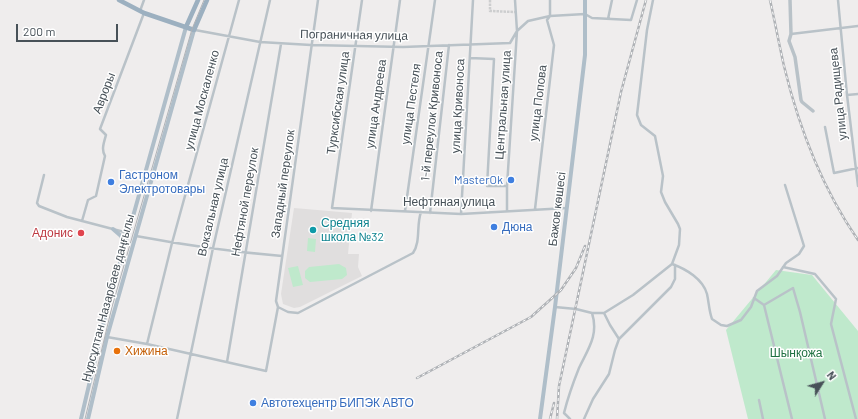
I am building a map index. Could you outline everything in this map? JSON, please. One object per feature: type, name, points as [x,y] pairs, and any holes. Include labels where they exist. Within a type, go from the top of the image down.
[{"type":"highway","name":"Пограничная улица","points":[[119,0],[142,12],[194,30]]},
{"type":"highway","name":"Нұрсұлтан Назарбаев даңғылы","points":[[186,27],[198,0]]},
{"type":"highway","name":"Нұрсұлтан Назарбаев даңғылы","points":[[194,30],[207,0]]},
{"type":"main road","name":"Бажов көшесі","points":[[540,419],[585,55],[585,0]]},
{"type":"main road","name":"Нұрсұлтан Назарбаев даңғылы","points":[[81,419],[106,313],[186,27]]},
{"type":"main road","name":"Нұрсұлтан Назарбаев даңғылы","points":[[88,419],[107,337],[134,236],[194,30]]},
{"type":"main road","points":[[113,229],[121,236],[125,245]]},
{"type":"main road","points":[[128,233],[134,236]]},
{"type":"street","name":"Авроры","points":[[82,221],[88,200],[96,196],[105,156],[102,149],[106,135],[100,129],[142,12],[144,0]]},
{"type":"street","name":"улица Москаленко","points":[[147,344],[172,243],[239,0]]},
{"type":"street","name":"Вокзальная улица","points":[[177,419],[213,248],[270,0]]},
{"type":"street","name":"Западный переулок","points":[[228,362],[266,371],[278,307],[276,301],[318,0]]},
{"type":"street","name":"Турксибская улица","points":[[332,208],[362,0]]},
{"type":"street","name":"улица Андреева","points":[[371,210],[400,0]]},
{"type":"street","name":"улица Пестеля","points":[[405,211],[435,0]]},
{"type":"street","name":"улица Кривоноса","points":[[461,214],[473,0]]},
{"type":"street","name":"Центральная улица","points":[[507,211],[507,186],[517,31],[516,0]]},
{"type":"street","name":"улица Попова","points":[[535,209],[554,45],[547,20],[550,16],[550,0]]},
{"type":"street","points":[[608,18],[612,0]]},
{"type":"street","name":"Пограничная улица","points":[[194,30],[260,42],[281,44],[393,47],[510,43],[517,31],[528,21],[550,16],[585,14],[592,18],[631,20],[637,0]]},
{"type":"street","points":[[584,419],[593,399],[609,374],[619,339],[671,287],[675,279],[674,265],[680,245],[680,229],[661,192],[663,176],[655,136],[641,125],[637,115],[647,30],[653,0]]},
{"type":"street","points":[[790,0],[791,34],[789,41],[795,57],[801,100],[813,110]]},
{"type":"street","name":"улица Радищева","points":[[838,0],[847,95],[858,186]]},
{"type":"street","points":[[791,34],[858,26]]},
{"type":"street","name":"Нефтяной переулок","points":[[228,362],[281,44]]},
{"type":"street","name":"1-й переулок Кривоноса","points":[[430,212],[449,45]]},
{"type":"street","points":[[470,58],[494,59],[487,186],[507,186]]},
{"type":"street","points":[[847,95],[858,94]]},
{"type":"street","points":[[825,128],[834,173],[857,168]]},
{"type":"street","points":[[44,175],[38,204],[67,217],[128,233]]},
{"type":"street","points":[[674,265],[690,272],[702,285],[706,293],[712,319],[721,325],[727,326],[741,320],[751,307],[757,291],[777,276],[786,263],[799,254],[804,246],[785,185]]},
{"type":"street","name":"Нефтяная улица","points":[[332,208],[461,214],[567,208]]},
{"type":"street","points":[[278,307],[288,312],[298,313],[413,253],[417,247],[418,220],[421,212]]},
{"type":"street","points":[[134,236],[172,243],[246,253],[282,256]]},
{"type":"street","points":[[555,307],[576,309],[592,313],[604,313],[633,295],[674,265]]},
{"type":"street","points":[[783,267],[816,274],[836,299],[831,324],[856,419]]},
{"type":"street","points":[[764,305],[793,288],[825,419]]},
{"type":"street","points":[[754,298],[764,305],[792,419]]},
{"type":"street","points":[[570,419],[564,413],[572,386],[592,342],[595,324],[592,313]]},
{"type":"street","points":[[604,313],[619,339]]},
{"type":"street","points":[[107,337],[147,344],[228,362]]},
{"type":"street","points":[[759,400],[763,419]]},
{"type":"shaded area","points":[[294,208],[352,213],[348,254],[359,254],[358,267],[362,276],[300,307],[294,308],[283,304],[281,294]]},
{"type":"green space","points":[[308,238],[316,239],[315,252],[307,251]]},
{"type":"green space","points":[[339,264],[346,268],[347,275],[342,279],[310,282],[305,278],[305,271],[309,267]]},
{"type":"green space","points":[[298,266],[303,285],[293,287],[288,268]]},
{"type":"green space","name":"Шынқожа","points":[[776,270],[812,275],[858,331],[858,419],[748,419],[726,330]]},
{"type":"tunnel","points":[[490,0],[490,11],[515,12]]},
{"type":"tram line","points":[[85,419],[112,307],[192,29],[204,0]]},
{"type":"railway","points":[[557,419],[559,386],[621,92],[646,0]]},
{"type":"railway","points":[[770,0],[790,89],[813,157],[833,200],[858,240]]},
{"type":"railway","points":[[417,378],[531,317],[561,290],[576,268],[585,246]]},
{"type":"railway","points":[[550,419],[554,403]]},
{"type":"place","name":"MasterOk","points":[[511,180]]},
{"type":"place","name":"Гастроном Электротовары","points":[[111,182]]},
{"type":"place","name":"Дюна","points":[[494,227]]},
{"type":"place","name":"Средняя школа №32","points":[[313,230]]},
{"type":"place","name":"Адонис","points":[[81,233]]},
{"type":"place","name":"Хижина","points":[[117,351]]},
{"type":"place","name":"Автотехцентр БИПЭК АВТО","points":[[253,403]]}]
